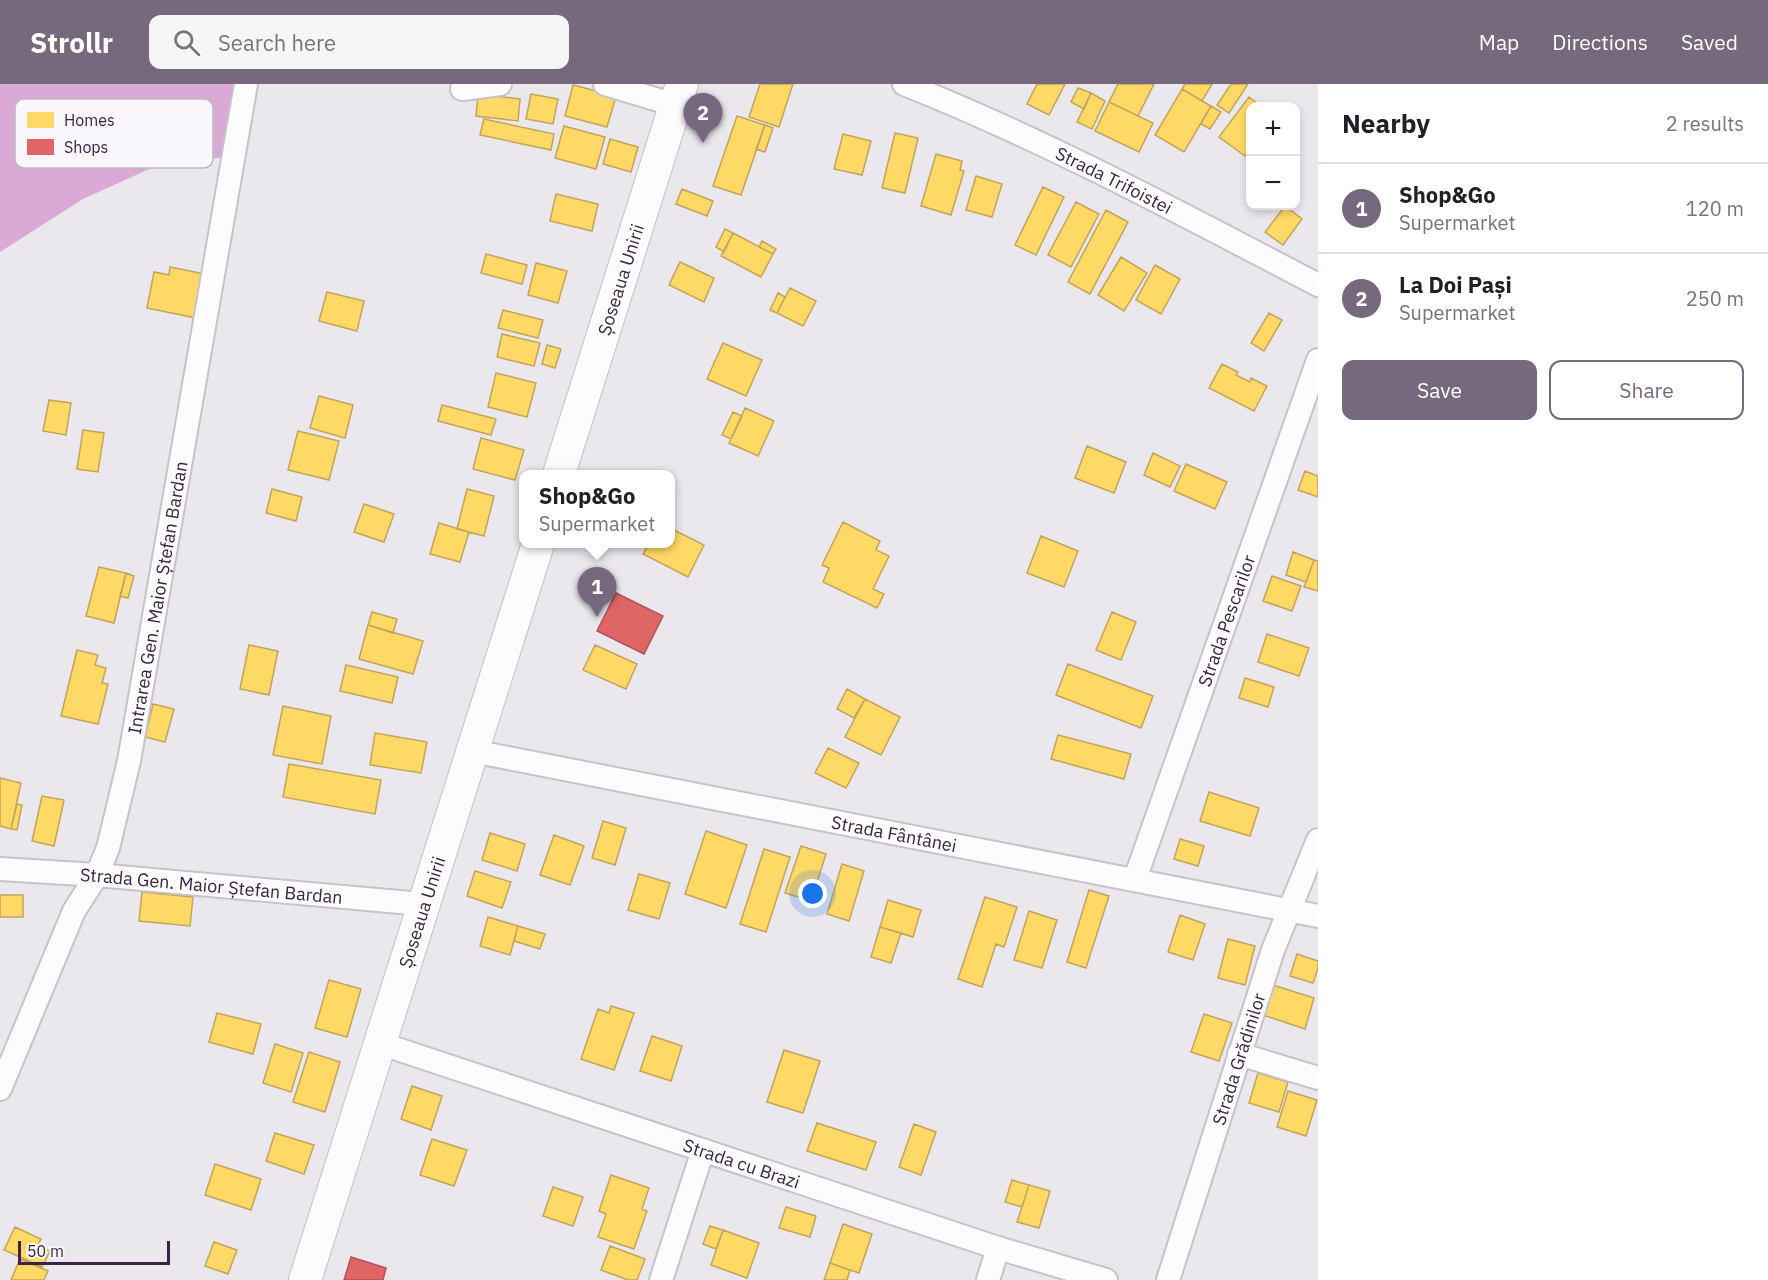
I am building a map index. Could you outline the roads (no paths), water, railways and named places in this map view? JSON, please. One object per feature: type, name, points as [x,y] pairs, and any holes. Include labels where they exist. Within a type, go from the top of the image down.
[{"type":"main road","name":"Șoseaua Unirii","points":[[561,470],[678,94]]},
{"type":"main road","name":"Șoseaua Unirii","points":[[305,1280],[536,548]]},
{"type":"street","name":"Intrarea Gen. Maior Ștefan Bardan","points":[[0,1089],[74,911],[97,875],[108,848],[129,761],[246,84]]},
{"type":"street","points":[[462,89],[500,84]]},
{"type":"street","points":[[605,84],[678,94]]},
{"type":"street","name":"Strada Trifoistei","points":[[904,84],[1043,143],[1318,285]]},
{"type":"street","name":"Strada Pescarilor","points":[[1135,879],[1318,360]]},
{"type":"street","name":"Strada Fântânei","points":[[472,752],[1318,916]]},
{"type":"street","name":"Strada Grădinilor","points":[[1168,1280],[1273,950],[1316,849]]},
{"type":"street","name":"Strada Gen. Maior Ștefan Bardan","points":[[0,869],[97,875],[422,904]]},
{"type":"street","name":"Strada cu Brazi","points":[[379,1043],[998,1248],[1106,1280]]},
{"type":"street","points":[[1239,1054],[1318,1078]]},
{"type":"street","points":[[661,1280],[703,1150]]},
{"type":"street","points":[[988,1280],[998,1248]]},
{"type":"place","name":"La Doi Pași","points":[[703,143]]},
{"type":"place","name":"Shop&Go","points":[[597,617]]}]
